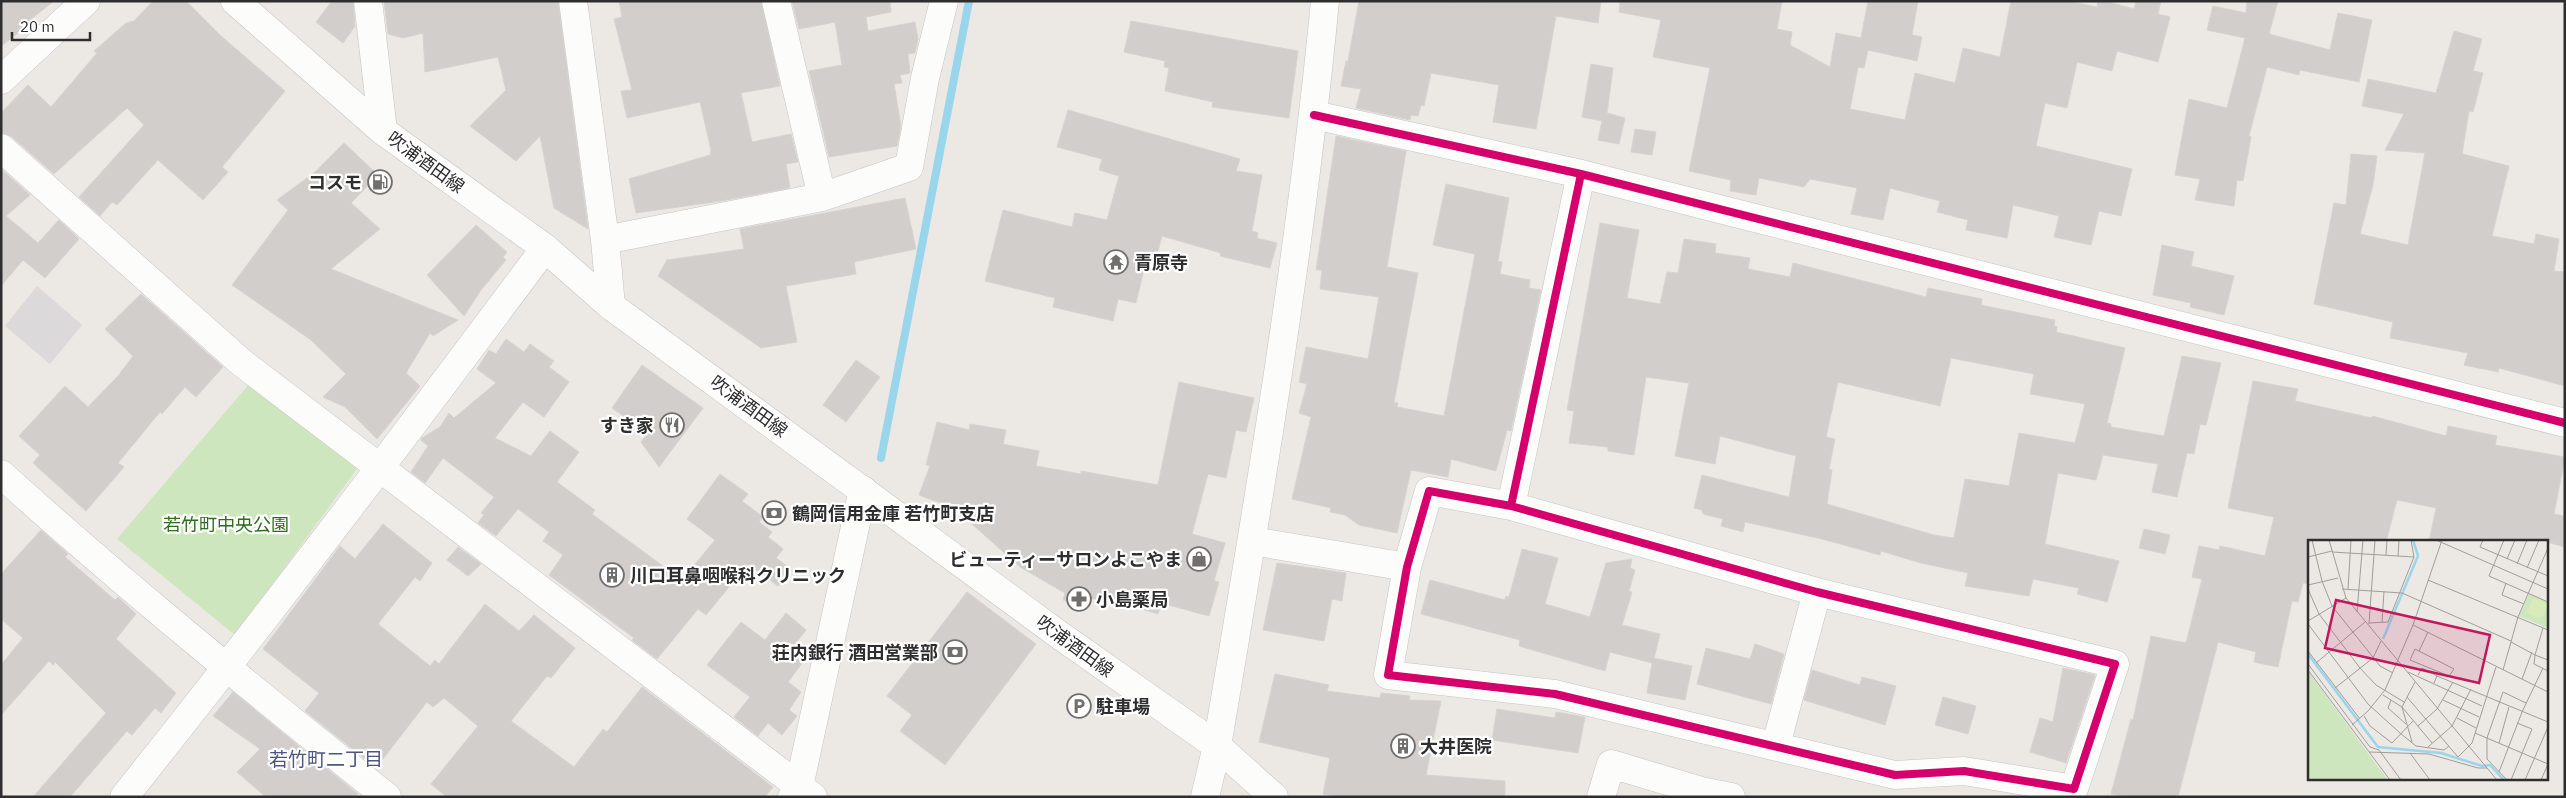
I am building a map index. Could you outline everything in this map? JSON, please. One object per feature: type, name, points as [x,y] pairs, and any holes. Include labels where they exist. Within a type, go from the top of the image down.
[{"type":"street","points":[[1,80],[86,1]]},
{"type":"street","name":"吹浦酒田線","points":[[235,1],[383,131],[545,248],[611,306],[1058,634],[1217,746],[1274,797]]},
{"type":"street","points":[[368,1],[383,131]]},
{"type":"street","points":[[573,1],[605,240],[611,306]]},
{"type":"street","points":[[776,1],[822,196]]},
{"type":"street","points":[[605,240],[822,196],[908,167],[925,78],[944,1]]},
{"type":"street","points":[[1205,797],[1217,746],[1252,541],[1314,115],[1325,1]]},
{"type":"street","points":[[1314,115],[1580,174],[2565,423]]},
{"type":"street","points":[[1,148],[242,363],[382,468],[801,794],[863,490]]},
{"type":"street","points":[[1511,506],[1580,174]]},
{"type":"street","points":[[124,797],[227,669],[382,468],[545,248]]},
{"type":"street","points":[[1,474],[86,550],[227,669],[387,797]]},
{"type":"street","points":[[1429,491],[1511,506],[1817,592],[2115,664],[2074,789],[1964,771],[1895,775],[1776,745],[1555,694],[1388,675],[1407,567],[1429,491]]},
{"type":"street","points":[[1252,541],[1407,567]]},
{"type":"street","points":[[1776,745],[1817,592]]},
{"type":"street","points":[[1601,797],[1611,764],[1701,794],[1731,797]]},
{"type":"shaded area","points":[[37,286],[82,325],[50,364],[5,326]]},
{"type":"green space","name":"若竹町中央公園","points":[[250,383],[357,469],[235,635],[117,539]]},
{"type":"building","points":[[1,1],[54,1],[31,19],[33,22],[1,46]]},
{"type":"building","points":[[153,1],[186,1],[221,36],[285,91],[222,167],[228,172],[203,200],[158,160],[117,205],[112,202],[100,216],[79,197],[144,125],[127,108],[54,174],[11,136],[1,133],[1,113],[28,85],[51,107],[97,53],[94,51],[126,23],[134,21]]},
{"type":"building","points":[[332,1],[353,1],[355,26],[343,43],[316,22]]},
{"type":"building","points":[[384,1],[558,1],[588,229],[554,208],[540,136],[516,161],[470,126],[506,90],[498,57],[425,72],[423,33],[403,38],[388,34]]},
{"type":"building","points":[[619,1],[761,1],[780,86],[741,93],[752,142],[791,134],[798,162],[786,164],[790,188],[721,201],[636,213],[629,179],[710,155],[711,150],[700,102],[627,118],[621,91],[632,90],[614,19],[622,17]]},
{"type":"building","points":[[792,1],[890,1],[891,12],[866,17],[868,31],[915,22],[918,39],[915,53],[908,54],[910,73],[900,75],[902,83],[894,84],[901,126],[897,146],[829,157],[809,71],[842,65],[835,22],[799,29]]},
{"type":"building","points":[[1359,1],[1601,1],[1598,23],[1556,16],[1536,129],[1493,122],[1499,85],[1431,73],[1424,106],[1421,105],[1418,116],[1411,115],[1410,120],[1356,108],[1361,89],[1341,86],[1346,61],[1348,61]]},
{"type":"building","points":[[1620,1],[1782,1],[1777,29],[1792,32],[1790,45],[1830,67],[1836,33],[1861,38],[1868,1],[1918,1],[1912,35],[1922,37],[1917,61],[1868,50],[1864,68],[1858,67],[1850,109],[1905,120],[1915,73],[1955,83],[1963,48],[2000,57],[2011,1],[2067,1],[2097,7],[2098,1],[2105,1],[2134,9],[2136,1],[2161,1],[2158,14],[2170,17],[2158,62],[2117,51],[2112,71],[2077,62],[2067,108],[2045,103],[2036,146],[2132,169],[2121,216],[2099,211],[2091,245],[2054,237],[2059,216],[2013,205],[2007,238],[1966,230],[1968,220],[1937,212],[1940,201],[1890,188],[1883,220],[1851,214],[1857,188],[1810,179],[1804,187],[1759,178],[1756,195],[1730,191],[1731,180],[1689,171],[1710,68],[1653,57],[1661,20],[1619,12]]},
{"type":"building","points":[[2247,1],[2278,1],[2269,34],[2330,50],[2338,13],[2372,20],[2359,82],[2300,70],[2299,75],[2267,67],[2249,136],[2251,137],[2243,181],[2237,180],[2234,206],[2195,200],[2200,179],[2175,175],[2189,99],[2227,108],[2245,38],[2207,30],[2213,6],[2246,13]]},
{"type":"building","points":[[1131,21],[1298,51],[1289,118],[1212,107],[1213,102],[1165,91],[1169,68],[1164,67],[1165,61],[1124,52]]},
{"type":"building","points":[[2454,31],[2482,39],[2473,71],[2483,73],[2473,112],[2469,111],[2462,154],[2509,166],[2492,236],[2534,244],[2536,234],[2559,239],[2554,271],[2565,272],[2565,386],[2499,368],[2498,372],[2464,365],[2468,353],[2390,338],[2393,322],[2314,304],[2334,203],[2346,205],[2351,154],[2377,156],[2373,185],[2360,234],[2408,245],[2425,153],[2385,150],[2404,114],[2362,106],[2368,79],[2436,93]]},
{"type":"building","points":[[1591,64],[1613,68],[1607,113],[1625,118],[1619,144],[1598,140],[1602,121],[1582,117]]},
{"type":"building","points":[[1068,110],[1240,159],[1236,171],[1262,175],[1252,231],[1258,233],[1257,238],[1277,243],[1270,268],[1220,256],[1221,253],[1162,236],[1155,263],[1146,261],[1136,303],[1118,299],[1113,321],[1053,307],[1055,298],[985,281],[1003,210],[1072,227],[1075,213],[1107,220],[1119,176],[1099,170],[1102,159],[1057,147]]},
{"type":"building","points":[[1635,129],[1656,132],[1652,155],[1631,152]]},
{"type":"building","points":[[1336,136],[1406,151],[1387,267],[1418,273],[1394,402],[1398,403],[1397,407],[1444,416],[1475,254],[1433,245],[1446,184],[1509,198],[1498,261],[1502,262],[1500,274],[1530,280],[1529,288],[1541,290],[1511,431],[1507,430],[1496,471],[1451,459],[1448,477],[1411,470],[1397,533],[1359,525],[1345,515],[1330,512],[1331,508],[1292,499],[1311,417],[1299,413],[1307,384],[1299,382],[1306,347],[1368,359],[1379,297],[1320,289],[1322,270],[1316,270]]},
{"type":"building","points":[[344,143],[378,175],[351,203],[380,229],[331,269],[458,320],[433,336],[430,333],[406,373],[420,386],[377,439],[345,407],[323,397],[346,374],[311,340],[232,285],[288,210],[277,200],[315,172]]},
{"type":"building","points":[[1,169],[30,195],[6,216],[38,243],[59,220],[79,239],[45,278],[23,260],[1,286]]},
{"type":"building","points":[[905,198],[916,249],[854,262],[856,274],[786,286],[797,342],[761,348],[658,276],[667,260],[744,249],[740,229]]},
{"type":"building","points":[[1600,223],[1639,230],[1627,298],[1660,304],[1667,272],[1678,273],[1684,239],[1716,244],[1715,253],[1750,258],[1748,269],[1790,277],[1793,263],[1926,297],[1928,288],[1982,299],[1981,305],[2055,320],[2056,332],[2125,348],[2107,423],[2111,424],[2111,427],[2164,436],[2182,356],[2221,363],[2206,425],[2200,424],[2194,454],[2187,453],[2177,497],[2152,492],[2158,464],[2103,455],[2096,480],[2058,473],[2045,544],[2119,561],[2107,602],[2077,594],[2079,588],[2033,579],[2029,596],[1965,586],[1968,573],[1921,563],[1881,551],[1880,555],[1822,539],[1745,522],[1743,532],[1721,526],[1723,519],[1703,514],[1702,510],[1694,508],[1702,475],[1789,497],[1796,456],[1720,436],[1715,464],[1675,456],[1689,383],[1646,377],[1634,455],[1608,451],[1608,447],[1569,443],[1574,411],[1567,410]],"holes":[[[1951,358],[2034,374],[2030,394],[2085,404],[2075,443],[2019,433],[2009,486],[1965,479],[1954,538],[1934,535],[1827,504],[1832,470],[1829,469],[1835,439],[1826,437],[1838,382],[1940,406]]]},
{"type":"building","points":[[476,225],[507,252],[503,257],[506,260],[481,290],[464,316],[427,275]]},
{"type":"building","points":[[2162,245],[2194,252],[2191,266],[2234,276],[2224,315],[2190,307],[2191,303],[2153,295]]},
{"type":"building","points":[[141,294],[223,367],[196,397],[185,387],[162,414],[160,412],[118,463],[124,467],[86,511],[33,463],[40,455],[19,436],[65,386],[88,407],[118,376],[133,356],[105,329]]},
{"type":"building","points":[[506,339],[524,352],[530,344],[554,361],[549,367],[569,382],[544,417],[523,402],[495,438],[531,456],[550,431],[579,452],[557,482],[595,510],[592,514],[682,580],[715,540],[687,519],[720,474],[748,494],[742,501],[763,517],[759,522],[772,532],[768,537],[783,549],[776,558],[791,569],[778,586],[748,564],[706,615],[698,609],[657,659],[632,640],[634,638],[549,575],[563,555],[543,541],[549,532],[518,509],[496,536],[478,523],[484,515],[481,513],[494,497],[443,458],[425,483],[411,472],[428,446],[421,440],[422,438],[440,427],[449,413],[454,418],[496,383],[477,369],[489,350],[496,354]]},
{"type":"building","points":[[856,360],[880,377],[846,422],[823,405]]},
{"type":"building","points":[[642,365],[703,408],[659,467],[641,442],[648,433],[612,408]]},
{"type":"building","points":[[2253,381],[2298,389],[2295,401],[2372,418],[2372,416],[2446,436],[2448,426],[2497,436],[2495,445],[2565,457],[2554,514],[2565,516],[2565,547],[2548,542],[2548,540],[2429,540],[2436,508],[2397,500],[2387,540],[2308,540],[2308,584],[2303,583],[2298,602],[2292,601],[2278,667],[2254,662],[2256,652],[2218,642],[2178,797],[2124,797],[2111,794],[2131,719],[2133,720],[2151,636],[2186,643],[2202,579],[2192,577],[2199,546],[2219,550],[2220,546],[2265,556],[2274,517],[2228,508]]},
{"type":"building","points":[[1179,382],[1254,398],[1246,432],[1236,430],[1226,478],[1208,474],[1192,534],[1225,543],[1214,581],[1219,582],[1209,616],[1161,603],[1158,614],[1123,603],[1087,598],[1086,604],[1063,600],[1065,593],[1020,567],[954,508],[919,495],[930,466],[926,465],[937,422],[969,430],[970,424],[1006,430],[1003,444],[1039,451],[1036,466],[1081,474],[1081,471],[1158,485]]},
{"type":"building","points":[[383,524],[432,563],[420,581],[415,577],[378,624],[430,666],[435,660],[439,664],[485,604],[519,631],[534,615],[575,648],[551,678],[547,676],[511,721],[574,767],[603,729],[607,732],[642,687],[773,787],[765,797],[447,797],[431,784],[478,726],[444,698],[433,707],[427,702],[376,768],[305,711],[319,693],[263,649],[340,546],[355,559]]},
{"type":"building","points":[[2144,529],[2170,535],[2165,554],[2139,548]]},
{"type":"building","points":[[41,530],[68,554],[65,557],[115,600],[118,597],[136,614],[116,639],[176,693],[161,713],[155,708],[132,735],[127,731],[70,797],[33,797],[106,713],[55,662],[53,665],[49,661],[1,715],[1,665],[23,638],[1,619],[1,574]]},
{"type":"building","points":[[458,547],[481,564],[468,576],[447,560]]},
{"type":"building","points":[[1522,549],[1558,558],[1545,604],[1590,617],[1606,563],[1632,559],[1630,568],[1635,570],[1629,591],[1632,592],[1622,625],[1660,634],[1654,658],[1692,666],[1685,700],[1647,693],[1652,663],[1610,652],[1605,671],[1519,646],[1520,640],[1421,614],[1430,580],[1505,600],[1506,596],[1509,597]]},
{"type":"building","points":[[1277,563],[1346,573],[1342,601],[1332,599],[1324,641],[1263,630]]},
{"type":"building","points":[[967,592],[1036,644],[945,765],[900,731],[912,715],[887,696]]},
{"type":"building","points":[[786,613],[806,630],[789,652],[803,662],[788,682],[801,692],[789,710],[797,716],[782,735],[768,723],[758,736],[734,717],[750,697],[707,665],[741,622],[765,640]]},
{"type":"building","points":[[1755,644],[1784,654],[1771,704],[1697,684],[1706,648],[1750,659]]},
{"type":"building","points":[[2063,668],[2095,675],[2066,763],[2030,752],[2040,718],[2053,722]]},
{"type":"building","points":[[1812,670],[1860,685],[1862,677],[1896,686],[1885,725],[1804,700]]},
{"type":"building","points":[[1275,674],[1329,685],[1327,691],[1380,698],[1381,693],[1410,696],[1409,700],[1441,701],[1426,775],[1505,781],[1505,797],[1339,797],[1323,794],[1330,758],[1259,742]]},
{"type":"building","points":[[233,692],[358,794],[355,797],[266,797],[237,772],[260,749],[213,716]]},
{"type":"building","points":[[1943,697],[1976,706],[1968,734],[1935,725]]},
{"type":"building","points":[[1497,709],[1555,718],[1556,712],[1585,717],[1578,753],[1492,740]]},
{"type":"waterway","points":[[881,458],[969,1]]},
{"type":"cycle path","points":[[1314,115],[1581,174],[2565,423]]},
{"type":"cycle path","points":[[1511,506],[1817,592],[2115,664],[2074,789],[1964,771],[1895,775],[1555,694],[1388,675],[1407,567],[1429,491],[1511,506],[1581,174]]},
{"type":"place","name":"コスモ","points":[[380,182]]},
{"type":"place","name":"青原寺","points":[[1116,262]]},
{"type":"place","name":"すき家","points":[[672,425]]},
{"type":"place","name":"鶴岡信用金庫 若竹町支店","points":[[774,513]]},
{"type":"place","name":"ビューティーサロンよこやま","points":[[1199,559]]},
{"type":"place","name":"川口耳鼻咽喉科クリニック","points":[[612,575]]},
{"type":"place","name":"小島薬局","points":[[1079,599]]},
{"type":"place","name":"荘内銀行 酒田営業部","points":[[955,652]]},
{"type":"place","name":"駐車場","points":[[1079,706]]},
{"type":"place","name":"大井医院","points":[[1403,746]]},
{"type":"district","name":"若竹町二丁目","points":[[326,759]]}]
